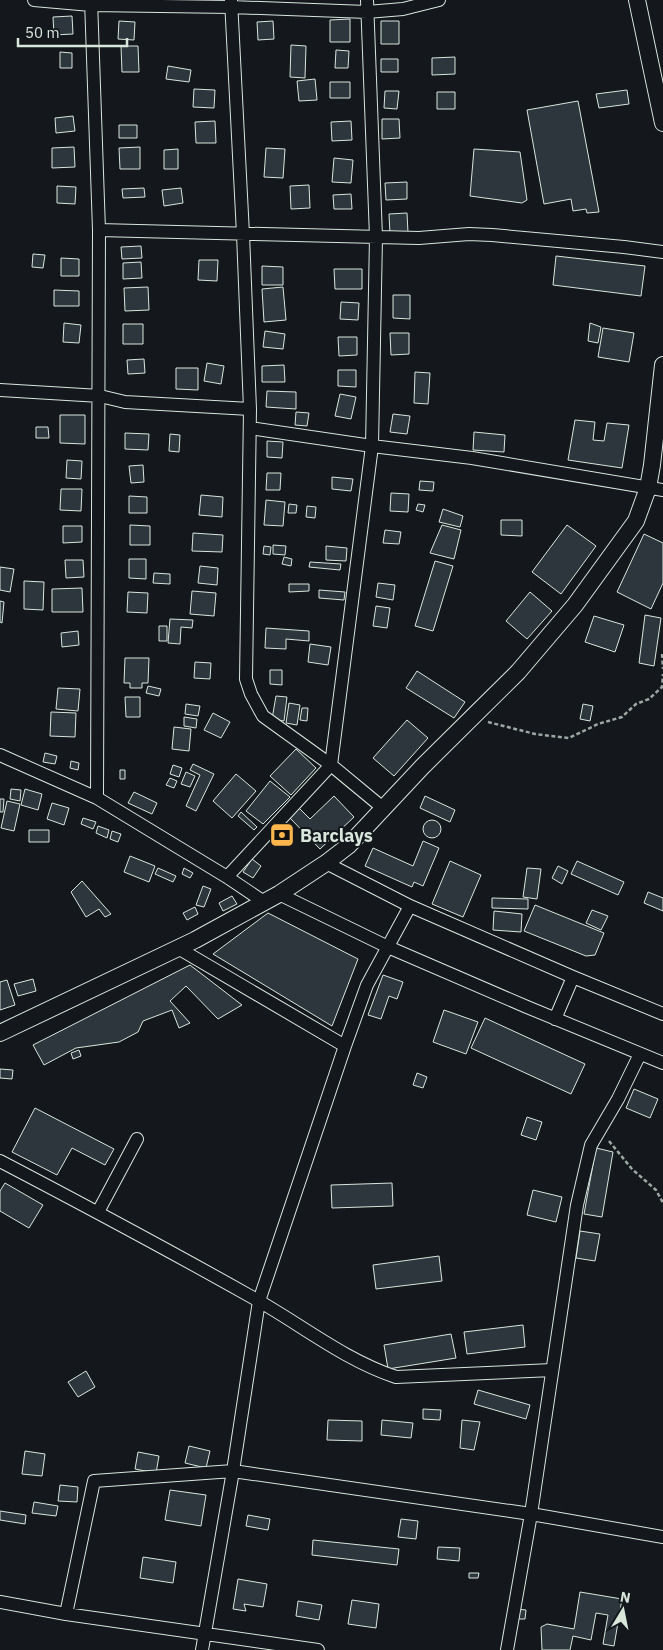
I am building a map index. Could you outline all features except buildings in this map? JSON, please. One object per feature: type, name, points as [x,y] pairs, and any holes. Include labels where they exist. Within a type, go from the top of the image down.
[{"type":"street","points":[[34,0],[91,3],[367,6],[403,9],[439,0]]},
{"type":"street","points":[[638,0],[663,123]]},
{"type":"street","points":[[91,3],[99,230],[100,396],[97,798]]},
{"type":"street","points":[[231,4],[250,409],[246,678],[251,694],[264,716],[331,765],[383,808]]},
{"type":"street","points":[[227,877],[331,765],[372,446],[376,237],[367,6]]},
{"type":"street","points":[[99,230],[419,238],[469,234],[663,252]]},
{"type":"street","points":[[0,1033],[178,948],[279,894],[348,846],[422,767],[518,672],[575,605],[636,521],[655,489],[652,464],[663,365]]},
{"type":"street","points":[[0,390],[100,396],[125,402],[250,409]]},
{"type":"street","points":[[250,428],[472,458],[655,489]]},
{"type":"street","points":[[0,755],[97,798],[227,877],[264,902]]},
{"type":"street","points":[[326,863],[410,906],[663,1014]]},
{"type":"street","points":[[279,894],[388,947],[663,1063]]},
{"type":"street","points":[[202,1650],[233,1471],[259,1301],[367,985],[410,906]]},
{"type":"street","points":[[178,948],[345,1046]]},
{"type":"street","points":[[555,1019],[573,977]]},
{"type":"street","points":[[507,1650],[531,1514],[577,1205],[591,1146],[618,1099],[640,1054]]},
{"type":"street","points":[[98,1212],[137,1139]]},
{"type":"street","points":[[0,1161],[98,1212],[259,1301],[336,1350],[379,1371],[396,1376],[552,1370]]},
{"type":"street","points":[[66,1614],[94,1480],[233,1471],[531,1514],[663,1537]]},
{"type":"street","points":[[0,1602],[66,1614],[318,1650]]},
{"type":"path","points":[[662,654],[663,669]]},
{"type":"path","points":[[472,718],[535,734],[570,738],[598,724],[622,717],[636,704],[649,699],[662,687],[663,674]]},
{"type":"path","points":[[599,1131],[616,1147],[632,1169],[656,1190],[663,1203]]},
{"type":"place","name":"Barclays","points":[[282,835]]}]
